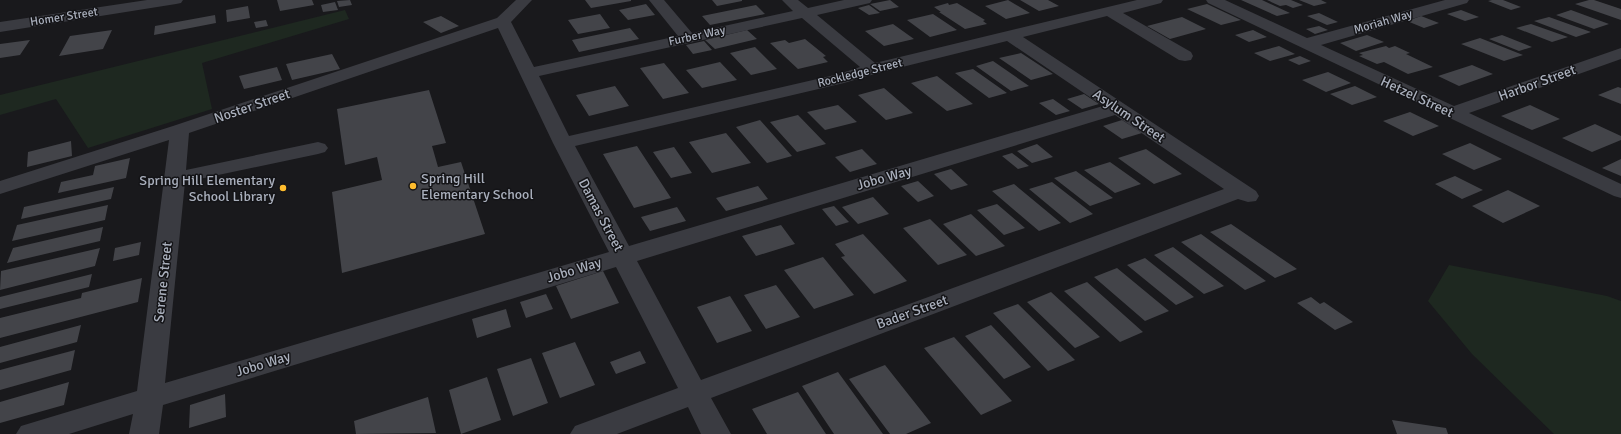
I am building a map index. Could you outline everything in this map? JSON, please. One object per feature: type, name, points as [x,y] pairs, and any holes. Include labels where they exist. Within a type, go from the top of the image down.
[{"type":"street","name":"Homer Street","points":[[0,26],[176,0]]},
{"type":"street","points":[[503,21],[525,0]]},
{"type":"street","points":[[656,0],[688,38]]},
{"type":"street","points":[[789,0],[872,69]]},
{"type":"street","name":"Furber Way","points":[[529,72],[865,0]]},
{"type":"street","name":"Rockledge Street","points":[[563,143],[844,78],[872,69],[1156,0]]},
{"type":"street","name":"Hetzel Street","points":[[1213,0],[1621,192]]},
{"type":"street","name":"Moriah Way","points":[[1305,44],[1462,0]]},
{"type":"street","points":[[1109,11],[1185,56]]},
{"type":"street","name":"Damas Street","points":[[503,21],[563,143],[716,434]]},
{"type":"street","name":"Noster Street","points":[[0,188],[180,130],[503,21]]},
{"type":"street","name":"Asylum Street","points":[[1011,36],[1244,193]]},
{"type":"street","name":"Harbor Street","points":[[1452,113],[1621,53]]},
{"type":"street","name":"Jobo Way","points":[[31,434],[622,255],[1117,108]]},
{"type":"street","name":"Serene Street","points":[[144,434],[150,398],[180,130]]},
{"type":"street","points":[[175,178],[318,148]]},
{"type":"street","name":"Bader Street","points":[[585,434],[1244,193]]},
{"type":"shaded area","points":[[345,10],[349,19],[202,63],[212,109],[88,148],[56,99],[0,115],[0,95]]},
{"type":"shaded area","points":[[1449,265],[1607,296],[1621,301],[1621,434],[1554,434],[1472,354],[1428,301]]},
{"type":"building","points":[[277,0],[312,0],[314,5],[280,11]]},
{"type":"building","points":[[350,0],[352,5],[339,7],[337,1]]},
{"type":"building","points":[[585,0],[631,0],[631,1],[591,8]]},
{"type":"building","points":[[712,0],[742,0],[742,1],[717,6]]},
{"type":"building","points":[[890,0],[899,7],[880,11],[870,4]]},
{"type":"building","points":[[1008,0],[1030,13],[1006,19],[985,6]]},
{"type":"building","points":[[1020,0],[1048,0],[1059,6],[1039,11]]},
{"type":"building","points":[[1241,0],[1262,0],[1290,13],[1277,16]]},
{"type":"building","points":[[1267,0],[1291,0],[1303,5],[1293,8],[1286,5],[1280,6]]},
{"type":"building","points":[[1299,0],[1321,0],[1327,3],[1314,6]]},
{"type":"building","points":[[1503,0],[1521,7],[1511,10],[1488,1]]},
{"type":"building","points":[[1594,0],[1621,9],[1621,20],[1575,4]]},
{"type":"building","points":[[335,2],[338,10],[323,12],[321,5]]},
{"type":"building","points":[[948,3],[949,5],[957,3],[985,20],[983,21],[987,24],[965,29],[934,7]]},
{"type":"building","points":[[646,4],[655,15],[628,20],[619,10]]},
{"type":"building","points":[[1207,4],[1241,20],[1221,25],[1187,9]]},
{"type":"building","points":[[756,5],[765,14],[710,25],[702,16]]},
{"type":"building","points":[[869,5],[880,13],[869,15],[858,8]]},
{"type":"building","points":[[248,6],[250,18],[227,22],[226,10]]},
{"type":"building","points":[[1461,10],[1479,17],[1465,21],[1447,14]]},
{"type":"building","points":[[1571,10],[1609,24],[1594,29],[1556,15]]},
{"type":"building","points":[[1319,13],[1338,22],[1327,25],[1307,16]]},
{"type":"building","points":[[600,14],[610,28],[578,34],[568,20]]},
{"type":"building","points":[[933,14],[957,30],[930,37],[907,20]]},
{"type":"building","points":[[215,15],[216,23],[154,35],[155,26]]},
{"type":"building","points":[[441,16],[459,26],[441,33],[423,22]]},
{"type":"building","points":[[1421,16],[1439,23],[1424,28],[1407,21]]},
{"type":"building","points":[[1182,17],[1206,29],[1170,39],[1147,26]]},
{"type":"building","points":[[1549,17],[1591,32],[1576,37],[1534,21]]},
{"type":"building","points":[[266,20],[268,26],[256,28],[254,22]]},
{"type":"building","points":[[893,24],[914,39],[884,46],[865,31]]},
{"type":"building","points":[[1531,24],[1568,37],[1552,42],[1516,28]]},
{"type":"building","points":[[1319,26],[1328,30],[1315,34],[1306,29]]},
{"type":"building","points":[[630,28],[639,39],[579,52],[572,40]]},
{"type":"building","points":[[112,30],[103,49],[59,56],[70,36]]},
{"type":"building","points":[[747,30],[757,39],[715,49],[705,40]]},
{"type":"building","points":[[1253,30],[1267,37],[1249,42],[1235,35]]},
{"type":"building","points":[[1367,35],[1384,42],[1356,51],[1340,43]]},
{"type":"building","points":[[1502,35],[1532,47],[1519,51],[1489,39]]},
{"type":"building","points":[[1480,38],[1523,55],[1504,61],[1461,44]]},
{"type":"building","points":[[805,39],[826,56],[823,57],[828,62],[798,69],[770,43],[785,40],[789,43]]},
{"type":"building","points":[[30,40],[20,55],[0,58],[0,44]]},
{"type":"building","points":[[704,41],[712,50],[693,54],[686,45]]},
{"type":"building","points":[[1279,46],[1295,54],[1270,61],[1254,53]]},
{"type":"building","points":[[1386,46],[1389,48],[1395,46],[1410,53],[1406,54],[1433,67],[1408,74],[1384,62],[1377,64],[1359,56],[1363,55],[1359,53]]},
{"type":"building","points":[[755,47],[777,69],[751,75],[730,53]]},
{"type":"building","points":[[1021,53],[1053,74],[1031,80],[999,58]]},
{"type":"building","points":[[332,54],[340,69],[292,80],[286,64]]},
{"type":"building","points":[[1300,56],[1311,61],[1299,65],[1288,60]]},
{"type":"building","points":[[993,61],[1029,86],[1011,91],[976,66]]},
{"type":"building","points":[[720,62],[737,80],[702,88],[686,70]]},
{"type":"building","points":[[664,63],[689,93],[663,99],[640,68]]},
{"type":"building","points":[[1472,65],[1493,74],[1459,86],[1438,76]]},
{"type":"building","points":[[277,67],[282,80],[244,89],[239,76]]},
{"type":"building","points":[[973,69],[1007,93],[989,98],[955,73]]},
{"type":"building","points":[[1328,72],[1351,83],[1326,92],[1302,80]]},
{"type":"building","points":[[937,76],[973,104],[947,111],[911,83]]},
{"type":"building","points":[[615,86],[629,106],[589,116],[576,95]]},
{"type":"building","points":[[1355,86],[1377,97],[1352,105],[1330,94]]},
{"type":"building","points":[[1618,87],[1621,88],[1621,104],[1598,95]]},
{"type":"building","points":[[884,88],[913,113],[886,120],[858,95]]},
{"type":"building","name":"Spring Hill Elementary School","points":[[429,90],[446,143],[432,146],[438,167],[461,162],[485,234],[342,273],[332,192],[382,180],[377,157],[345,165],[337,109]]},
{"type":"building","points":[[1084,94],[1099,104],[1082,109],[1067,99]]},
{"type":"building","points":[[1053,99],[1070,111],[1056,115],[1039,103]]},
{"type":"building","points":[[838,105],[857,122],[825,130],[807,112]]},
{"type":"building","points":[[1530,105],[1560,119],[1532,130],[1501,116]]},
{"type":"building","points":[[1410,112],[1439,126],[1413,136],[1383,121]]},
{"type":"building","points":[[798,115],[826,144],[797,152],[770,122]]},
{"type":"building","points":[[760,120],[792,156],[767,163],[736,127]]},
{"type":"building","points":[[1122,120],[1142,133],[1122,139],[1103,126]]},
{"type":"building","points":[[1595,124],[1621,136],[1621,140],[1592,152],[1562,138]]},
{"type":"building","points":[[726,133],[751,163],[712,173],[689,142]]},
{"type":"building","points":[[71,141],[72,156],[27,167],[28,152]]},
{"type":"building","points":[[1470,143],[1502,159],[1474,170],[1442,154]]},
{"type":"building","points":[[1037,144],[1053,157],[1032,163],[1017,151]]},
{"type":"building","points":[[637,146],[671,198],[634,208],[603,154]]},
{"type":"building","points":[[674,147],[692,173],[671,178],[653,152]]},
{"type":"building","points":[[862,149],[877,164],[850,172],[835,157]]},
{"type":"building","points":[[1146,149],[1182,174],[1154,184],[1118,158]]},
{"type":"building","points":[[1012,153],[1029,166],[1018,169],[1002,156]]},
{"type":"building","points":[[130,158],[126,178],[58,193],[61,182],[93,175],[95,166]]},
{"type":"building","points":[[1621,159],[1621,176],[1602,168]]},
{"type":"building","points":[[1110,162],[1141,184],[1115,193],[1084,170]]},
{"type":"building","points":[[951,169],[968,185],[951,190],[934,174]]},
{"type":"building","points":[[1076,171],[1113,198],[1090,206],[1054,178]]},
{"type":"building","points":[[1455,176],[1483,190],[1462,199],[1435,184]]},
{"type":"building","points":[[918,181],[934,196],[918,202],[901,186]]},
{"type":"building","points":[[1052,182],[1093,214],[1070,223],[1029,189]]},
{"type":"building","points":[[1014,184],[1061,223],[1039,231],[992,191]]},
{"type":"building","points":[[758,186],[768,199],[726,211],[716,198]]},
{"type":"building","points":[[114,187],[111,199],[21,219],[24,207]]},
{"type":"building","points":[[1508,190],[1540,206],[1503,223],[1472,206]]},
{"type":"building","points":[[873,197],[889,214],[858,224],[842,207]]},
{"type":"building","points":[[997,204],[1025,228],[1004,235],[977,210]]},
{"type":"building","points":[[108,205],[105,220],[12,241],[17,225]]},
{"type":"building","points":[[834,206],[849,222],[836,226],[822,209]]},
{"type":"building","points":[[677,207],[686,221],[650,231],[641,217]]},
{"type":"building","points":[[971,214],[1005,246],[976,256],[943,224]]},
{"type":"building","points":[[930,219],[967,255],[938,265],[903,228]]},
{"type":"building","points":[[1231,224],[1297,269],[1275,278],[1210,232]]},
{"type":"building","points":[[781,225],[795,244],[756,256],[742,236]]},
{"type":"building","points":[[103,227],[100,241],[7,263],[13,248]]},
{"type":"building","points":[[863,234],[907,281],[874,294],[841,257],[845,256],[835,244]]},
{"type":"building","points":[[1201,234],[1266,281],[1245,290],[1181,242]]},
{"type":"building","points":[[141,242],[139,255],[113,261],[115,248]]},
{"type":"building","points":[[1173,247],[1224,286],[1204,294],[1154,255]]},
{"type":"building","points":[[100,248],[95,266],[0,290],[1,271]]},
{"type":"building","points":[[823,257],[854,295],[814,309],[784,270]]},
{"type":"building","points":[[1145,258],[1194,297],[1176,305],[1127,265]]},
{"type":"building","points":[[1117,268],[1169,311],[1145,321],[1094,277]]},
{"type":"building","points":[[603,271],[619,303],[571,319],[556,286]]},
{"type":"building","points":[[92,274],[89,287],[0,309],[0,297]]},
{"type":"building","points":[[142,278],[138,302],[0,338],[0,318],[81,298],[82,293]]},
{"type":"building","points":[[1087,282],[1143,332],[1120,342],[1064,291]]},
{"type":"building","points":[[776,285],[800,317],[766,329],[744,295]]},
{"type":"building","points":[[1051,292],[1100,337],[1075,348],[1027,302]]},
{"type":"building","points":[[546,294],[553,309],[526,318],[520,302]]},
{"type":"building","points":[[730,296],[752,331],[717,343],[697,307]]},
{"type":"building","points":[[1311,297],[1320,304],[1324,302],[1353,322],[1335,330],[1297,303]]},
{"type":"building","points":[[1018,304],[1075,360],[1048,371],[993,313]]},
{"type":"building","points":[[506,309],[511,327],[477,338],[472,319]]},
{"type":"building","points":[[81,325],[77,342],[0,363],[0,347]]},
{"type":"building","points":[[991,325],[1031,367],[1004,379],[965,336]]},
{"type":"building","points":[[954,337],[1012,401],[981,415],[924,348]]},
{"type":"building","points":[[575,342],[595,385],[560,398],[542,353]]},
{"type":"building","points":[[75,350],[71,370],[0,390],[0,370]]},
{"type":"building","points":[[640,351],[646,363],[616,374],[610,362]]},
{"type":"building","points":[[531,358],[548,403],[513,416],[497,369]]},
{"type":"building","points":[[885,365],[931,423],[906,434],[890,434],[849,379]]},
{"type":"building","points":[[838,372],[883,434],[834,434],[802,386]]},
{"type":"building","points":[[487,377],[501,420],[461,434],[449,390]]},
{"type":"building","points":[[69,382],[64,405],[0,423],[0,402]]},
{"type":"building","points":[[798,392],[826,434],[767,434],[752,409]]},
{"type":"building","points":[[225,394],[226,417],[189,428],[190,405]]},
{"type":"building","points":[[428,397],[436,433],[356,434],[354,421]]},
{"type":"building","points":[[1392,420],[1446,428],[1448,434],[1397,434]]},
{"type":"place","name":"Spring Hill Elementary School","points":[[413,186]]},
{"type":"place","name":"Spring Hill Elementary School Library","points":[[283,188]]}]
